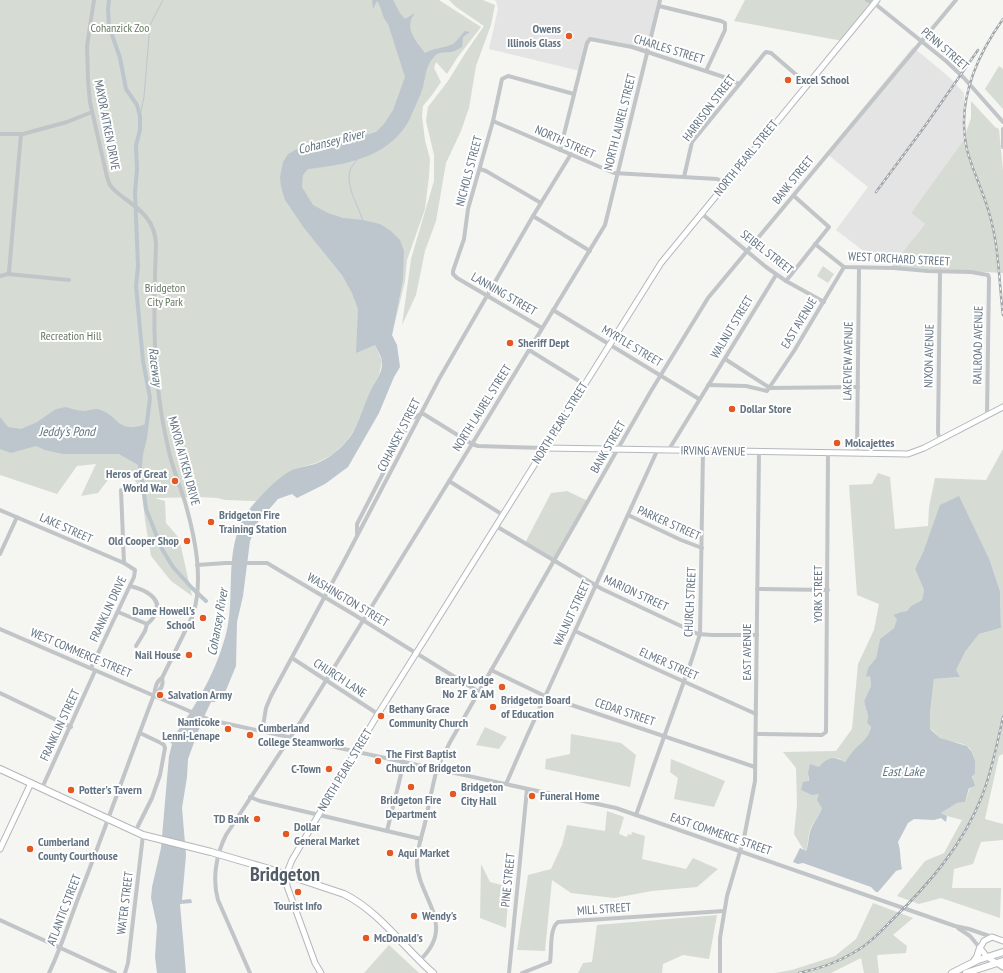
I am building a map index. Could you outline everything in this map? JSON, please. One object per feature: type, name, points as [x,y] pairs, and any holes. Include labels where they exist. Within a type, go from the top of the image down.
[{"type":"highway","points":[[0,769],[135,832],[156,840],[218,854],[338,891],[356,900],[373,914],[433,973]]},
{"type":"highway","points":[[969,968],[977,957],[980,948]]},
{"type":"highway","points":[[969,968],[986,957],[1003,952]]},
{"type":"highway","points":[[952,973],[995,963],[1003,965]]},
{"type":"main road","name":"NORTH PEARL STREET","points":[[286,875],[292,860],[378,714],[661,263],[876,1]]},
{"type":"main road","name":"IRVING AVENUE","points":[[545,448],[908,454],[940,440],[1003,407]]},
{"type":"main road","points":[[0,849],[31,783]]},
{"type":"main road","points":[[286,875],[287,886],[315,963],[317,973]]},
{"type":"main road","points":[[995,963],[986,957],[980,948],[984,941],[992,938],[1003,941]]},
{"type":"main road","points":[[315,963],[321,973]]},
{"type":"street","name":"MAYOR AITKEN DRIVE","points":[[94,0],[87,46],[88,80],[92,112],[110,185],[116,192],[143,212],[151,225],[155,239],[154,323],[156,364],[162,416],[170,456],[191,525],[197,565],[197,586],[193,616],[162,678],[157,684],[154,696]]},
{"type":"street","name":"NORTH LAUREL STREET","points":[[250,973],[218,900],[215,885],[218,854],[226,835],[290,737],[363,620],[530,350],[607,221],[660,0]]},
{"type":"street","name":"PENN STREET","points":[[867,0],[876,1],[964,78],[996,116],[1003,122]]},
{"type":"street","name":"BANK STREET","points":[[420,960],[428,952],[432,945],[436,927],[434,912],[420,879],[418,870],[418,854],[437,769],[449,744],[617,450],[708,298],[956,0]]},
{"type":"street","points":[[659,6],[721,21],[725,24],[725,30],[706,71]]},
{"type":"street","name":"CHARLES STREET","points":[[574,94],[587,43],[591,38],[647,52],[730,79],[739,84]]},
{"type":"street","name":"HARRISON STREET","points":[[684,177],[692,142],[766,52],[771,53],[807,84]]},
{"type":"street","name":"NICHOLS STREET","points":[[455,276],[453,271],[464,239],[468,209],[493,122],[500,82],[504,77],[510,77],[574,94]]},
{"type":"street","points":[[560,150],[574,94]]},
{"type":"street","points":[[0,134],[21,134],[67,122],[92,112]]},
{"type":"street","name":"NORTH STREET","points":[[493,122],[571,154],[604,170],[618,173],[717,179],[726,182]]},
{"type":"street","points":[[1003,129],[1003,147]]},
{"type":"street","points":[[8,274],[21,134]]},
{"type":"street","name":"COHANSEY STREET","points":[[422,414],[439,379],[533,216],[571,154]]},
{"type":"street","points":[[480,169],[541,203]]},
{"type":"street","points":[[786,281],[829,227],[794,196]]},
{"type":"street","name":"SEIBEL STREET","points":[[701,213],[776,275],[824,302]]},
{"type":"street","points":[[533,216],[590,251]]},
{"type":"street","name":"WEST ORCHARD STREET","points":[[816,244],[844,267],[894,268],[940,272],[971,272],[988,276]]},
{"type":"street","name":"EAST AVENUE","points":[[770,388],[844,267]]},
{"type":"street","name":"LAKEVIEW AVENUE","points":[[857,453],[858,268]]},
{"type":"street","name":"NIXON AVENUE","points":[[940,272],[938,433],[940,440]]},
{"type":"street","points":[[0,276],[8,274],[69,280]]},
{"type":"street","name":"WALNUT STREET","points":[[668,450],[776,275]]},
{"type":"street","name":"LANNING STREET","points":[[455,276],[542,328]]},
{"type":"street","name":"RAILROAD AVENUE","points":[[987,416],[988,276]]},
{"type":"street","name":"MYRTLE STREET","points":[[554,310],[699,399]]},
{"type":"street","points":[[530,350],[584,384]]},
{"type":"street","points":[[725,359],[770,388]]},
{"type":"street","points":[[708,385],[749,386],[767,391],[770,388],[858,387]]},
{"type":"street","points":[[262,732],[268,704],[357,536],[358,524],[411,419],[422,414]]},
{"type":"street","name":"IRVING AVENUE","points":[[422,414],[472,444],[485,447],[545,448]]},
{"type":"street","name":"WALNUT STREET","points":[[506,784],[657,451]]},
{"type":"street","name":"CHURCH STREET","points":[[636,815],[685,682],[700,634],[703,451]]},
{"type":"street","name":"EAST AVENUE","points":[[720,973],[719,947],[724,911],[730,881],[747,824],[755,767],[758,452]]},
{"type":"street","name":"YORK STREET","points":[[756,734],[824,734],[827,729],[828,453]]},
{"type":"street","points":[[449,481],[503,515]]},
{"type":"street","name":"FRANKLIN DRIVE","points":[[91,668],[135,575],[135,570],[124,564],[121,490]]},
{"type":"street","name":"LAKE STREET","points":[[0,510],[124,564]]},
{"type":"street","name":"PARKER STREET","points":[[628,515],[681,540],[702,548]]},
{"type":"street","points":[[0,554],[17,517]]},
{"type":"street","name":"MARION STREET","points":[[496,526],[596,585],[700,634],[757,635]]},
{"type":"street","name":"WASHINGTON STREET","points":[[197,565],[252,562],[263,562],[271,565],[479,692]]},
{"type":"street","points":[[130,586],[147,593],[154,598],[158,604],[158,608],[154,616],[147,624],[145,631],[136,646]]},
{"type":"street","points":[[757,589],[828,590]]},
{"type":"street","points":[[118,612],[147,624]]},
{"type":"street","name":"WEST COMMERCE STREET","points":[[0,629],[206,718],[220,723],[290,737]]},
{"type":"street","name":"ELMER STREET","points":[[575,630],[756,714]]},
{"type":"street","name":"CHURCH LANE","points":[[292,658],[325,681],[378,714]]},
{"type":"street","name":"FRANKLIN STREET","points":[[42,788],[96,670]]},
{"type":"street","name":"CEDAR STREET","points":[[491,670],[545,696],[755,767]]},
{"type":"street","points":[[0,694],[71,727]]},
{"type":"street","name":"ATLANTIC STREET","points":[[49,973],[60,948],[154,696]]},
{"type":"street","points":[[135,832],[152,798],[160,775],[165,748],[162,743],[140,734]]},
{"type":"street","name":"EAST COMMERCE STREET","points":[[290,737],[593,802],[636,815],[992,938]]},
{"type":"street","points":[[387,831],[404,762]]},
{"type":"street","name":"PINE STREET","points":[[509,973],[527,788]]},
{"type":"street","points":[[250,797],[260,801],[421,839]]},
{"type":"street","name":"WATER STREET","points":[[125,973],[143,835]]},
{"type":"street","name":"MILL STREET","points":[[522,973],[550,962],[553,930],[555,924],[558,922],[724,911]]},
{"type":"street","points":[[0,920],[115,973]]},
{"type":"street","points":[[955,926],[970,936],[980,948]]},
{"type":"shaded area","points":[[494,0],[660,0],[647,52],[592,38],[587,43],[580,71],[489,49],[498,9],[496,1]]},
{"type":"shaded area","points":[[913,47],[950,78],[964,93],[963,141],[911,213],[925,224],[899,257],[865,252],[836,230],[868,187],[826,153]]},
{"type":"green space","name":"Bridgeton City Park","points":[[0,0],[439,0],[481,27],[457,58],[447,74],[436,62],[434,68],[441,82],[423,106],[422,116],[425,140],[430,159],[425,209],[407,260],[405,281],[392,335],[375,345],[382,361],[379,375],[357,426],[345,443],[332,455],[316,463],[294,469],[281,477],[256,501],[225,500],[200,497],[155,498],[165,501],[166,523],[179,538],[192,596],[171,581],[151,556],[142,491],[134,479],[114,472],[98,493],[81,496],[96,464],[77,466],[57,494],[0,475]]},
{"type":"green space","points":[[449,0],[483,0],[495,5],[491,25],[476,66],[469,108],[461,131],[446,163],[436,221],[425,251],[416,295],[402,325],[411,259],[434,181],[434,155],[426,121],[428,107],[448,81],[484,26],[456,7]]},
{"type":"green space","points":[[745,0],[867,0],[874,3],[843,41],[734,21]]},
{"type":"green space","points":[[999,66],[1003,69],[1003,109],[985,89]]},
{"type":"green space","points":[[971,101],[995,127],[999,129],[1003,170],[1003,273],[891,267],[925,224],[911,213],[963,141],[971,118]]},
{"type":"green space","points":[[823,266],[834,274],[828,283],[817,276]]},
{"type":"green space","points":[[1003,449],[1003,754],[999,756],[985,819],[1003,824],[1003,840],[981,842],[973,864],[954,869],[952,888],[1001,888],[1000,918],[941,898],[919,904],[897,896],[925,861],[944,853],[962,820],[941,813],[957,803],[965,802],[974,772],[974,757],[971,750],[967,746],[960,743],[943,740],[930,729],[930,713],[934,679],[960,677],[955,670],[965,652],[979,634],[1001,628],[1000,591],[990,561],[924,550],[915,569],[924,590],[922,600],[911,606],[907,611],[893,615],[898,619],[894,628],[880,639],[876,658],[868,668],[867,677],[870,675],[871,686],[864,701],[868,716],[867,723],[871,727],[870,731],[845,762],[838,758],[808,773],[809,782],[820,794],[822,806],[819,816],[813,824],[808,837],[805,852],[794,834],[797,805],[796,768],[783,752],[836,751],[852,729],[858,664],[874,630],[879,604],[857,595],[849,485],[872,484],[878,473],[890,477],[895,529],[928,526],[929,507],[935,478],[986,480]]},
{"type":"green space","points":[[567,491],[588,501],[554,560],[525,543],[551,493]]},
{"type":"green space","points":[[485,727],[507,737],[499,749],[476,745]]},
{"type":"green space","points":[[571,734],[621,743],[636,755],[630,787],[545,769],[546,759],[570,754]]},
{"type":"green space","points":[[671,759],[725,781],[714,807],[674,799],[678,778],[670,772]]},
{"type":"green space","points":[[607,811],[624,817],[619,834],[627,837],[628,834],[631,835],[632,832],[645,836],[642,859],[686,869],[693,858],[718,869],[697,887],[652,891],[614,898],[571,893],[552,880],[545,951],[517,950],[528,875],[551,869],[562,845],[567,825],[605,831]]},
{"type":"green space","points":[[481,864],[490,882],[509,887],[506,928],[480,918]]},
{"type":"green space","points":[[873,903],[913,918],[893,935],[907,946],[906,953],[877,955],[879,973],[864,973],[861,958],[831,973],[775,973],[792,970],[835,956],[856,939]]},
{"type":"green space","points":[[717,915],[709,959],[683,955],[663,964],[662,973],[578,973],[583,963],[592,962],[597,925]]},
{"type":"green space","points":[[389,945],[419,973],[364,973]]},
{"type":"water","points":[[372,0],[393,0],[405,19],[415,13],[410,24],[412,34],[425,53],[453,44],[465,31],[470,32],[463,37],[462,47],[452,52],[438,54],[428,65],[423,88],[409,121],[398,136],[388,145],[363,158],[350,162],[308,169],[303,175],[302,187],[313,205],[328,213],[343,218],[363,220],[380,224],[391,231],[400,240],[404,251],[403,279],[392,335],[397,345],[400,367],[394,377],[379,413],[348,467],[325,484],[297,498],[292,494],[278,499],[258,522],[250,541],[243,596],[237,622],[236,666],[224,695],[218,694],[215,702],[211,702],[202,721],[188,759],[182,808],[186,855],[182,900],[191,899],[192,903],[180,904],[186,973],[157,973],[155,957],[157,926],[151,898],[161,848],[169,756],[172,744],[170,742],[208,681],[224,641],[228,627],[232,556],[242,521],[245,514],[281,477],[294,469],[315,464],[323,460],[335,453],[345,443],[357,425],[382,366],[382,360],[375,345],[356,353],[358,309],[352,293],[342,275],[304,228],[285,200],[280,177],[283,162],[288,154],[297,149],[323,148],[376,132],[384,124],[393,110],[405,77],[388,24],[377,1],[373,9]]},
{"type":"water","name":"Jeddy's Pond","points":[[66,407],[83,411],[97,409],[110,415],[118,422],[128,427],[136,427],[146,424],[140,466],[119,454],[63,454],[45,450],[36,446],[11,453],[0,449],[0,417],[8,427],[21,429],[37,422],[56,409]]},
{"type":"water","name":"East Lake","points":[[959,496],[990,561],[1000,591],[1001,628],[979,634],[965,652],[956,670],[960,677],[934,679],[930,713],[930,729],[940,738],[967,746],[972,752],[975,761],[975,773],[972,777],[975,786],[969,788],[965,802],[957,803],[941,813],[947,816],[946,822],[941,818],[934,820],[914,819],[908,823],[898,842],[902,869],[896,871],[878,892],[876,892],[871,887],[803,863],[798,864],[793,862],[800,848],[806,851],[809,834],[822,808],[817,800],[819,794],[812,795],[801,790],[803,782],[809,781],[808,773],[810,764],[819,767],[831,758],[845,762],[870,731],[871,727],[867,723],[868,716],[864,701],[871,686],[870,676],[866,677],[868,668],[876,658],[880,639],[894,628],[897,619],[893,615],[907,611],[911,606],[922,600],[924,590],[915,569],[924,550],[940,505]]},
{"type":"waterway","name":"Raceway","points":[[109,0],[109,26],[120,58],[126,89],[137,105],[140,116],[140,130],[136,145],[137,169],[135,192],[138,266],[136,286],[143,361],[150,398],[140,466],[146,509],[162,549],[173,567],[206,601]]},
{"type":"waterway","name":"Raceway","points":[[140,116],[144,97],[150,25],[163,0]]},
{"type":"waterway","points":[[359,157],[351,168],[349,181],[352,194],[363,221]]},
{"type":"railway","points":[[1003,19],[984,49],[977,64],[966,97],[964,115],[964,132],[967,150],[988,207],[993,228],[1003,315]]},
{"type":"railway","points":[[876,192],[925,126],[978,50]]},
{"type":"railway","points":[[799,973],[833,963],[847,957],[864,946],[906,906],[944,863],[965,831],[986,787],[1003,717]]},
{"type":"place","name":"Owens Illinois Glass","points":[[569,36]]},
{"type":"place","name":"Excel School","points":[[788,80]]},
{"type":"place","name":"Sheriff Dept","points":[[510,343]]},
{"type":"place","name":"Dollar Store","points":[[732,409]]},
{"type":"place","name":"Molcajettes","points":[[837,443]]},
{"type":"place","name":"Heros of Great World War","points":[[175,481]]},
{"type":"place","name":"Bridgeton Fire Training Station","points":[[211,522]]},
{"type":"place","name":"Old Cooper Shop","points":[[187,541]]},
{"type":"place","name":"Dame Howell's School","points":[[203,618]]},
{"type":"place","name":"Nail House","points":[[189,655]]},
{"type":"place","name":"Brearly Lodge No 2F & AM","points":[[502,687]]},
{"type":"place","name":"Salvation Army","points":[[160,695]]},
{"type":"place","name":"Bridgeton Board of Education","points":[[493,707]]},
{"type":"place","name":"Bethany Grace Community Church","points":[[381,716]]},
{"type":"place","name":"Nanticoke Lenni-Lenape","points":[[228,729]]},
{"type":"place","name":"Cumberland College Steamworks","points":[[250,735]]},
{"type":"place","name":"The First Baptist Church of Bridgeton","points":[[378,761]]},
{"type":"place","name":"C-Town","points":[[329,769]]},
{"type":"place","name":"Bridgeton Fire Department","points":[[411,787]]},
{"type":"place","name":"Potter's Tavern","points":[[71,790]]},
{"type":"place","name":"Bridgeton City Hall","points":[[453,794]]},
{"type":"place","name":"Funeral Home","points":[[532,796]]},
{"type":"place","name":"TD Bank","points":[[257,819]]},
{"type":"place","name":"Dollar General Market","points":[[286,834]]},
{"type":"place","name":"Cumberland County Courthouse","points":[[30,849]]},
{"type":"place","name":"Aqui Market","points":[[390,853]]},
{"type":"place","name":"Tourist Info","points":[[298,892]]},
{"type":"place","name":"Wendy's","points":[[414,916]]},
{"type":"place","name":"McDonald's","points":[[366,938]]},
{"type":"district","name":"Bridgeton","points":[[285,874]]},
{"type":"park label","name":"Cohanzick Zoo","points":[[120,28]]},
{"type":"park label","name":"Recreation Hill","points":[[71,336]]},
{"type":"water label","name":"Cohansey River","points":[[331,141]]},
{"type":"water label","name":"Cohansey River","points":[[217,622]]}]
